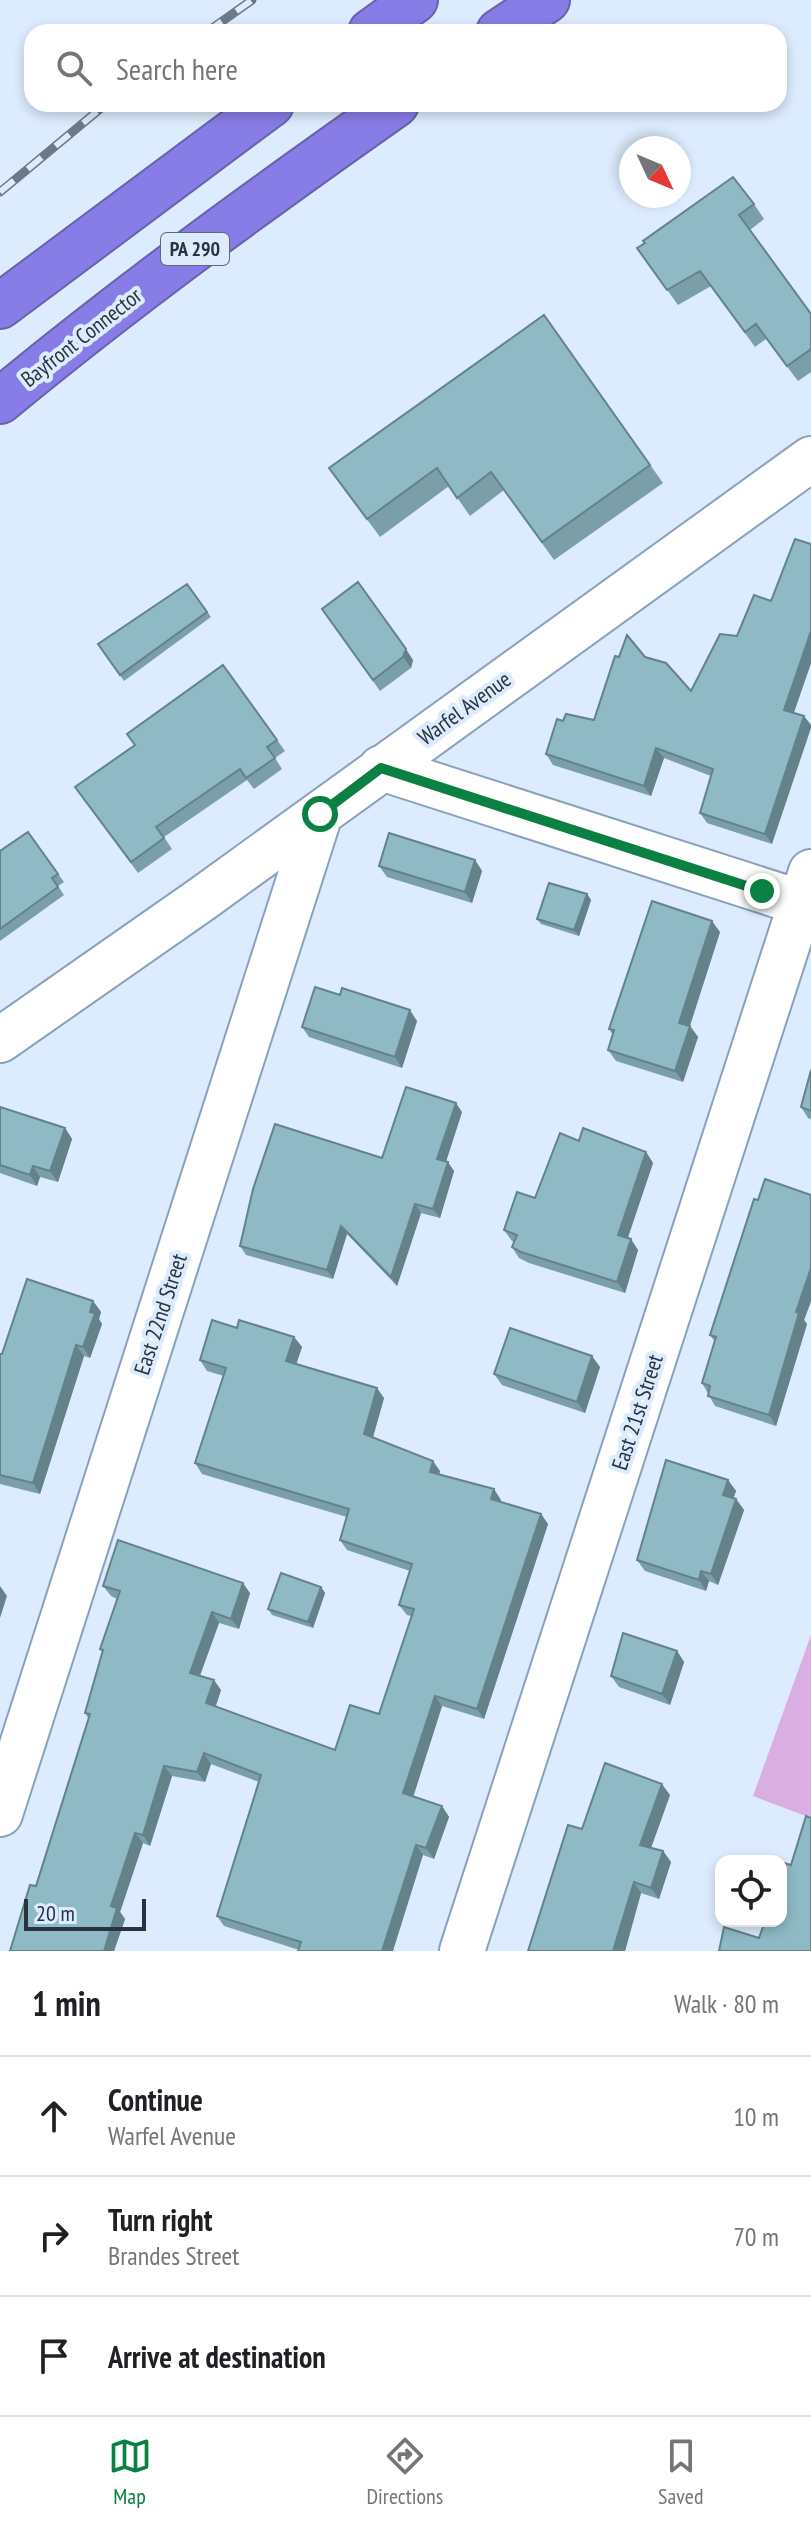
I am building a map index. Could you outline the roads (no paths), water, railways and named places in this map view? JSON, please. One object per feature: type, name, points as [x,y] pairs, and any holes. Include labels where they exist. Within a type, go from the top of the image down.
[{"type":"highway","points":[[382,24],[415,0]]},
{"type":"highway","points":[[511,24],[547,0]]},
{"type":"highway","points":[[0,306],[260,112]]},
{"type":"highway","name":"Bayfront Connector","points":[[0,401],[82,333],[385,112]]},
{"type":"street","name":"Warfel Avenue","points":[[0,1040],[320,814],[811,459]]},
{"type":"street","points":[[381,768],[808,894]]},
{"type":"street","name":"East 22nd Street","points":[[0,1814],[320,814]]},
{"type":"street","name":"East 21st Street","points":[[462,1951],[808,894]]},
{"type":"railway","points":[[218,24],[252,0]]},
{"type":"railway","points":[[0,192],[96,112]]}]
